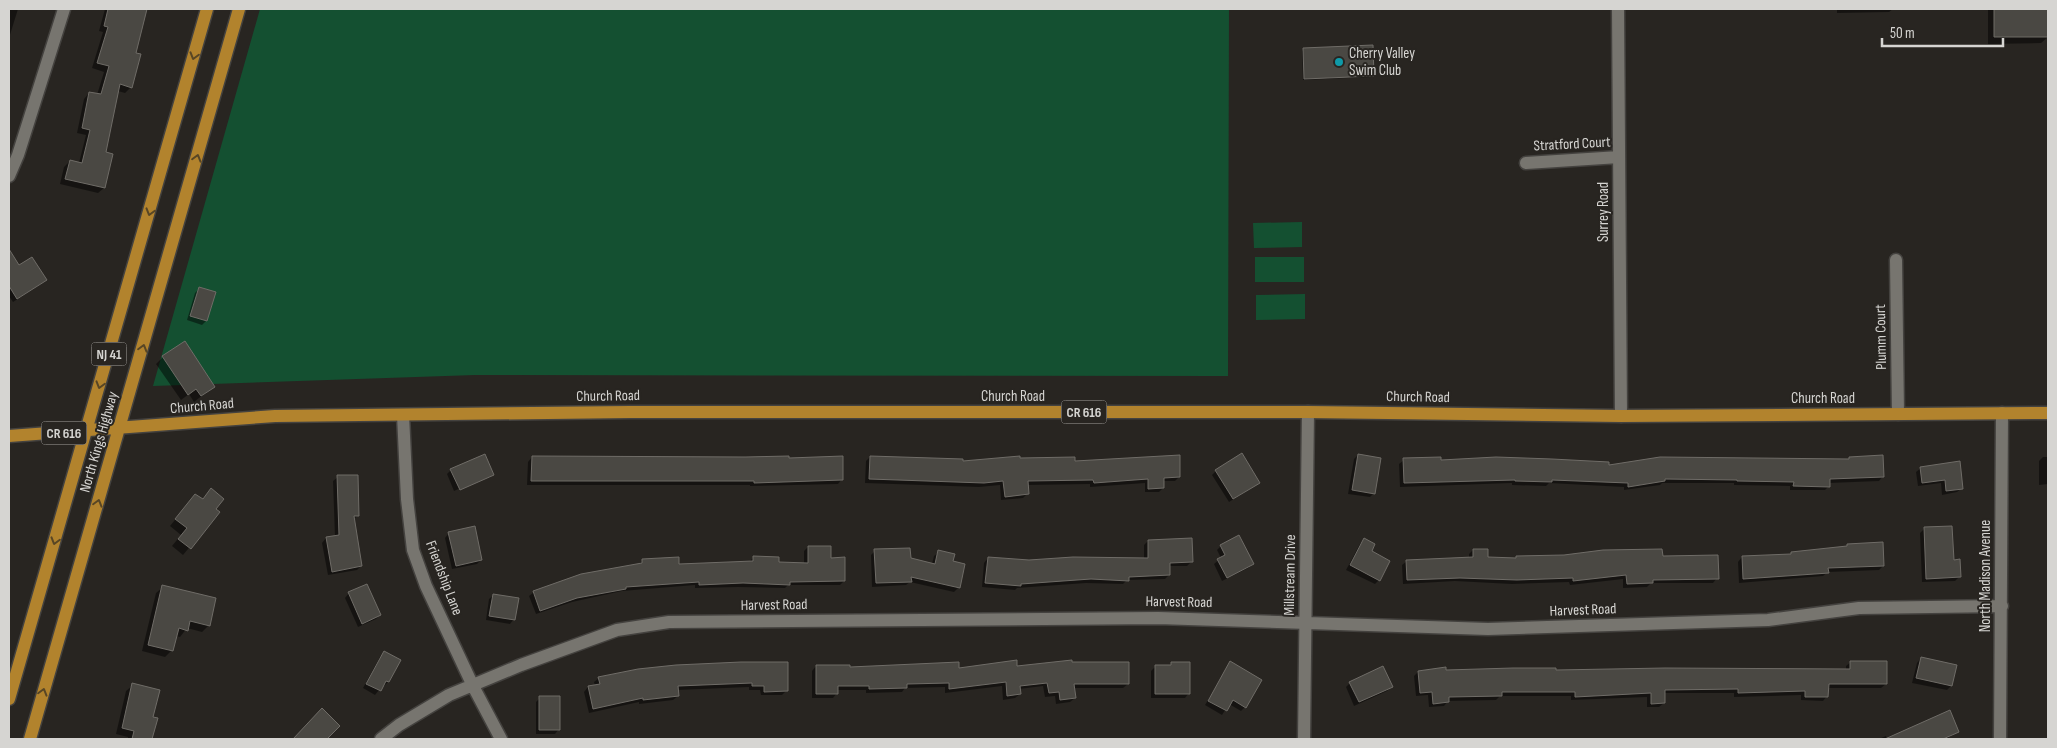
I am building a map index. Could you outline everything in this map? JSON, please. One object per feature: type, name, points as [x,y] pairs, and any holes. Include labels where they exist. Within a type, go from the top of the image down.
[{"type":"main road","name":"North Kings Highway","points":[[9,699],[208,9]]},
{"type":"main road","name":"North Kings Highway","points":[[30,739],[239,9]]},
{"type":"main road","name":"Church Road","points":[[9,436],[275,416],[668,412],[1308,412],[1621,416],[2048,413]]},
{"type":"street","points":[[9,176],[18,155],[64,9]]},
{"type":"street","name":"Surrey Road","points":[[1618,9],[1621,416]]},
{"type":"street","name":"Stratford Court","points":[[1526,162],[1619,158]]},
{"type":"street","name":"Plumm Court","points":[[1896,260],[1898,414]]},
{"type":"street","name":"Millstream Drive","points":[[1304,739],[1308,412]]},
{"type":"street","name":"North Madison Avenue","points":[[2000,739],[2002,413]]},
{"type":"street","name":"Friendship Lane","points":[[403,415],[407,498],[413,550],[426,586],[473,686],[501,739]]},
{"type":"street","name":"Harvest Road","points":[[381,739],[399,725],[449,696],[521,666],[617,630],[669,622],[1148,618],[1306,622],[1488,630],[1768,620],[1858,608],[2002,606]]},
{"type":"green space","points":[[260,9],[1229,9],[1228,376],[475,375],[153,386]]},
{"type":"green space","points":[[1302,222],[1302,247],[1254,248],[1253,223]]},
{"type":"green space","points":[[1255,257],[1304,257],[1304,282],[1255,282]]},
{"type":"green space","points":[[1305,294],[1305,319],[1256,320],[1256,295]]},
{"type":"building","points":[[108,9],[147,9],[136,53],[141,54],[132,88],[120,84],[106,152],[113,154],[105,188],[65,179],[70,160],[82,163],[90,130],[82,128],[89,92],[101,94],[109,66],[97,63],[108,27],[104,26]]},
{"type":"building","points":[[1994,9],[2048,9],[2048,37],[1994,37]]},
{"type":"building","name":"Cherry Valley Swim Club","points":[[1373,45],[1374,76],[1304,79],[1303,48]]},
{"type":"building","points":[[9,249],[19,265],[32,257],[47,280],[17,299],[9,286]]},
{"type":"building","points":[[199,287],[216,292],[207,321],[190,316]]},
{"type":"building","points":[[185,341],[215,387],[201,396],[196,389],[188,395],[162,356]]},
{"type":"building","points":[[1242,453],[1260,483],[1233,499],[1215,470]]},
{"type":"building","points":[[485,454],[494,475],[460,490],[450,469]]},
{"type":"building","points":[[1358,454],[1381,458],[1375,494],[1352,490]]},
{"type":"building","points":[[1180,455],[1180,477],[1164,478],[1164,488],[1148,489],[1148,479],[1094,483],[1093,480],[1028,481],[1029,494],[1005,497],[1003,481],[984,483],[869,479],[870,456],[963,459],[963,461],[1020,456],[1020,458],[1075,457],[1075,461]]},
{"type":"building","points":[[1883,455],[1884,477],[1830,479],[1830,487],[1793,486],[1794,482],[1665,479],[1665,481],[1628,487],[1628,483],[1552,480],[1552,482],[1515,480],[1404,483],[1403,458],[1441,457],[1441,460],[1496,457],[1609,462],[1609,465],[1660,457],[1849,459],[1849,457]]},
{"type":"building","points":[[532,456],[789,456],[789,458],[843,456],[843,480],[754,483],[754,481],[531,481]]},
{"type":"building","points":[[1960,461],[1963,489],[1946,491],[1945,480],[1922,483],[1920,467]]},
{"type":"building","points":[[337,475],[358,475],[359,516],[354,516],[362,566],[332,572],[326,537],[339,535]]},
{"type":"building","points":[[211,488],[224,499],[216,509],[220,512],[191,549],[178,539],[187,528],[175,519],[195,494],[203,499]]},
{"type":"building","points":[[475,526],[482,560],[456,566],[448,532]]},
{"type":"building","points":[[1952,526],[1954,560],[1960,559],[1961,577],[1926,579],[1924,527]]},
{"type":"building","points":[[1239,535],[1254,564],[1227,578],[1217,559],[1225,555],[1220,545]]},
{"type":"building","points":[[1192,538],[1193,562],[1170,563],[1170,575],[1129,577],[1129,581],[1091,579],[1021,584],[1021,586],[985,583],[988,557],[1029,560],[1073,557],[1148,558],[1148,540]]},
{"type":"building","points":[[1364,538],[1375,544],[1372,551],[1390,561],[1380,581],[1350,565]]},
{"type":"building","points":[[1883,542],[1884,566],[1828,568],[1829,573],[1743,579],[1742,556],[1791,554],[1791,552],[1847,546],[1847,544]]},
{"type":"building","points":[[808,546],[831,546],[831,558],[845,557],[845,581],[790,582],[790,585],[743,583],[699,585],[699,582],[626,587],[626,589],[577,598],[540,611],[533,591],[581,574],[642,563],[642,559],[679,557],[679,564],[753,561],[753,556],[779,557],[779,562],[808,563]]},
{"type":"building","points":[[910,548],[911,558],[935,564],[938,550],[955,554],[953,561],[965,564],[960,588],[911,577],[912,582],[876,583],[874,549]]},
{"type":"building","points":[[1473,549],[1488,549],[1488,557],[1516,558],[1516,556],[1564,555],[1603,550],[1662,549],[1663,556],[1718,555],[1719,579],[1653,580],[1653,583],[1627,584],[1626,575],[1573,581],[1573,578],[1407,580],[1406,560],[1473,557]]},
{"type":"building","points":[[367,584],[381,615],[362,624],[348,592]]},
{"type":"building","points":[[162,585],[216,598],[210,626],[190,621],[188,631],[179,628],[173,651],[148,645]]},
{"type":"building","points":[[493,594],[519,598],[515,620],[489,616]]},
{"type":"building","points":[[384,651],[401,660],[389,682],[386,681],[381,691],[366,684]]},
{"type":"building","points":[[1921,657],[1957,665],[1952,686],[1916,678]]},
{"type":"building","points":[[1017,660],[1017,666],[1072,660],[1072,662],[1129,662],[1129,684],[1074,684],[1076,698],[1060,700],[1059,692],[1049,693],[1047,683],[1020,686],[1021,694],[1007,696],[1006,682],[949,689],[949,683],[907,684],[907,688],[869,689],[869,686],[838,686],[838,694],[816,694],[816,665],[850,665],[850,667],[959,662],[959,668]]},
{"type":"building","points":[[1230,661],[1262,680],[1246,708],[1233,700],[1227,711],[1208,701]]},
{"type":"building","points":[[1850,661],[1887,661],[1887,684],[1829,684],[1828,697],[1805,697],[1805,691],[1738,693],[1738,689],[1665,690],[1665,703],[1651,704],[1651,693],[1575,697],[1575,692],[1502,692],[1502,696],[1449,697],[1449,702],[1433,704],[1432,692],[1420,693],[1418,671],[1446,667],[1446,670],[1513,668],[1556,668],[1556,670],[1665,668],[1850,669]]},
{"type":"building","points":[[788,662],[788,691],[764,692],[764,686],[752,686],[752,683],[678,686],[679,696],[643,700],[643,698],[593,709],[588,686],[600,684],[598,677],[638,669],[676,665]]},
{"type":"building","points":[[1171,662],[1190,662],[1190,694],[1155,694],[1155,665],[1171,665]]},
{"type":"building","points":[[1383,666],[1393,687],[1359,702],[1349,682]]},
{"type":"building","points":[[132,683],[160,690],[153,717],[158,718],[152,739],[132,739],[134,731],[122,728]]},
{"type":"building","points":[[539,696],[560,696],[560,730],[539,730]]},
{"type":"building","points":[[322,708],[340,726],[327,739],[293,739]]},
{"type":"building","points":[[1950,710],[1959,732],[1943,739],[1885,739]]},
{"type":"place","name":"Cherry Valley Swim Club","points":[[1339,62]]}]
